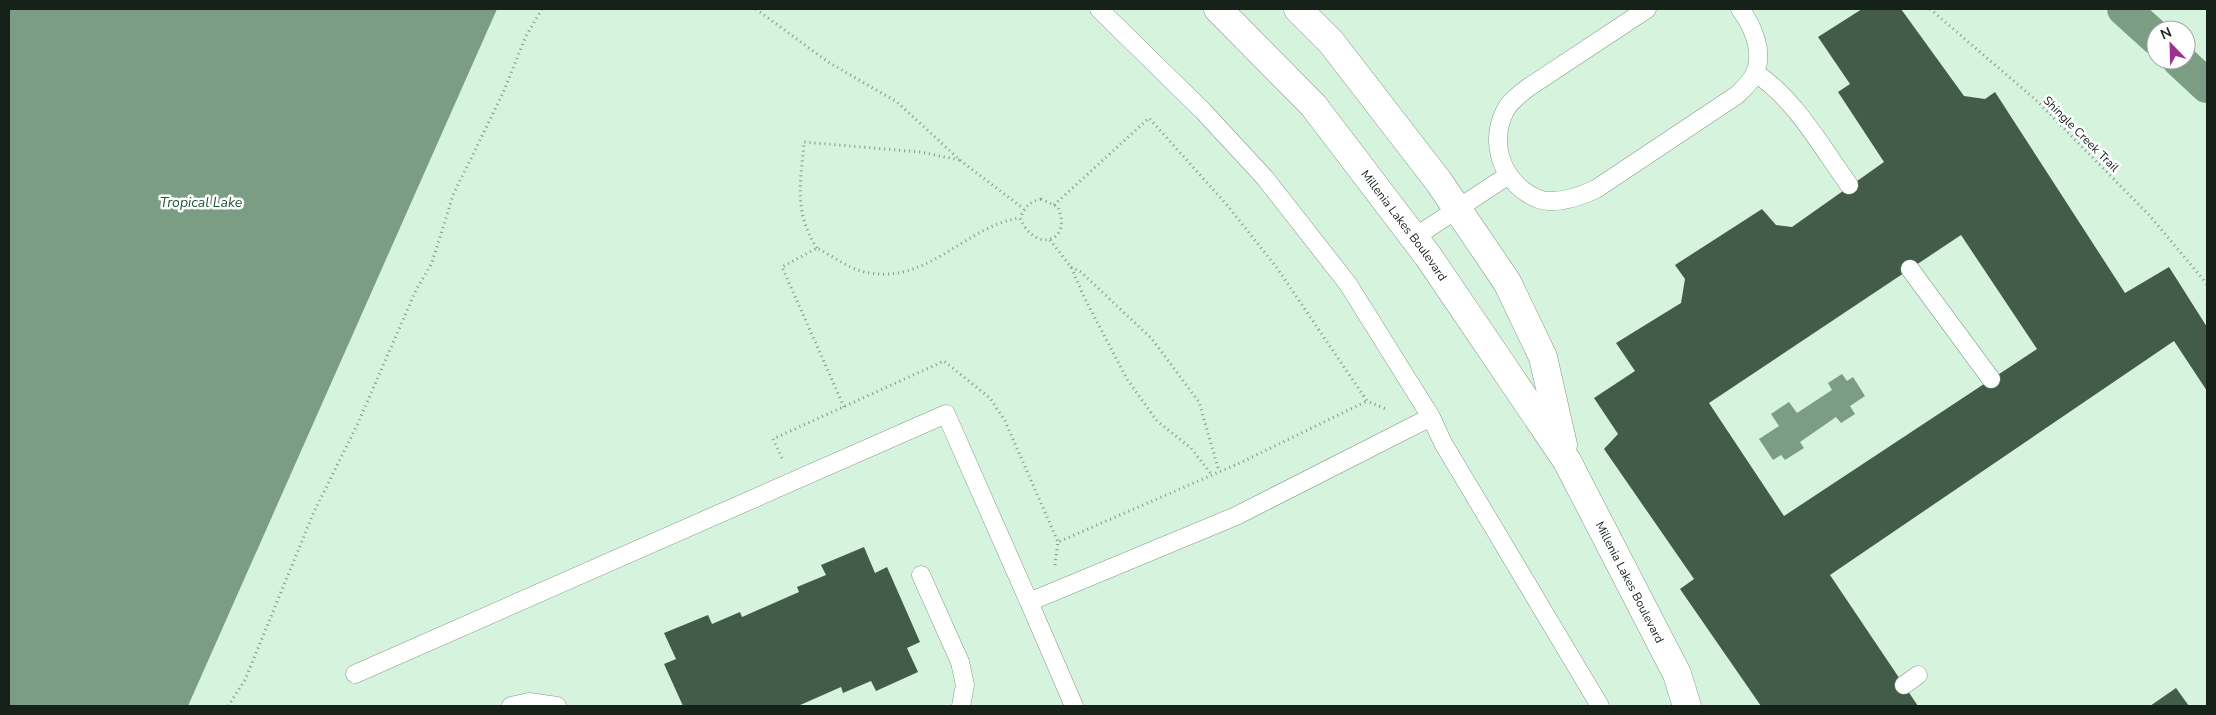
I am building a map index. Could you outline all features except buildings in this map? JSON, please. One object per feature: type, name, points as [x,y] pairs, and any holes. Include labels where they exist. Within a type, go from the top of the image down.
[{"type":"street","name":"Millenia Lakes Boulevard","points":[[1218,9],[1313,105],[1415,237],[1567,461],[1677,674],[1687,706]]},
{"type":"street","name":"Millenia Lakes Boulevard","points":[[1298,9],[1331,42],[1459,209],[1507,282],[1543,357],[1567,461]]},
{"type":"lane","points":[[1099,9],[1204,111],[1265,178],[1348,284],[1426,420],[1443,443],[1600,706]]},
{"type":"lane","points":[[1646,9],[1516,97],[1505,110],[1500,126],[1501,161],[1508,176],[1525,192],[1546,201],[1561,201],[1581,196],[1596,189],[1722,106],[1747,85],[1755,73],[1757,45],[1750,25],[1740,9]]},
{"type":"lane","points":[[1755,73],[1767,80],[1784,96],[1849,185]]},
{"type":"lane","points":[[1415,237],[1508,176]]},
{"type":"lane","points":[[1910,268],[1991,379]]},
{"type":"lane","points":[[355,674],[946,414],[1074,706]]},
{"type":"lane","points":[[1029,602],[1236,516],[1426,420]]},
{"type":"lane","points":[[921,575],[960,662],[965,685],[961,706]]},
{"type":"lane","points":[[511,706],[529,702],[557,706]]},
{"type":"path","points":[[228,706],[245,680],[313,514],[358,423],[416,290],[432,263],[453,195],[504,93],[526,36],[542,9]]},
{"type":"path","points":[[756,9],[828,62],[897,102],[961,160],[1024,209]]},
{"type":"path","name":"Shingle Creek Trail","points":[[1930,9],[2037,102],[2150,216],[2207,284]]},
{"type":"path","points":[[1054,204],[1149,118],[1226,205],[1277,268],[1366,401],[1426,420]]},
{"type":"path","points":[[961,160],[920,152],[804,142],[799,201],[805,228],[818,248],[861,271],[896,274],[941,258],[988,228],[1004,221],[1020,218]]},
{"type":"path","points":[[1042,199],[1054,204],[1058,207],[1063,218],[1062,226],[1058,233],[1050,240],[1041,240],[1025,230],[1020,218],[1024,209],[1032,201],[1042,199]]},
{"type":"path","points":[[1050,240],[1071,267],[1127,379],[1157,421],[1191,448],[1212,475]]},
{"type":"path","points":[[818,248],[782,267],[844,407]]},
{"type":"path","points":[[1071,267],[1081,272],[1152,339],[1199,402],[1219,471]]},
{"type":"path","points":[[1050,593],[1058,542],[1212,475],[1366,401]]},
{"type":"water","name":"Tropical Lake","points":[[9,9],[497,9],[188,706],[9,706]]},
{"type":"water","points":[[1842,374],[1847,381],[1853,377],[1865,396],[1850,406],[1855,414],[1841,423],[1836,417],[1800,442],[1804,448],[1785,460],[1781,455],[1773,460],[1759,439],[1779,426],[1771,414],[1789,402],[1797,413],[1832,390],[1828,383]]},
{"type":"waterway","points":[[2124,9],[2146,29]]},
{"type":"waterway","points":[[2190,70],[2207,86]]}]
